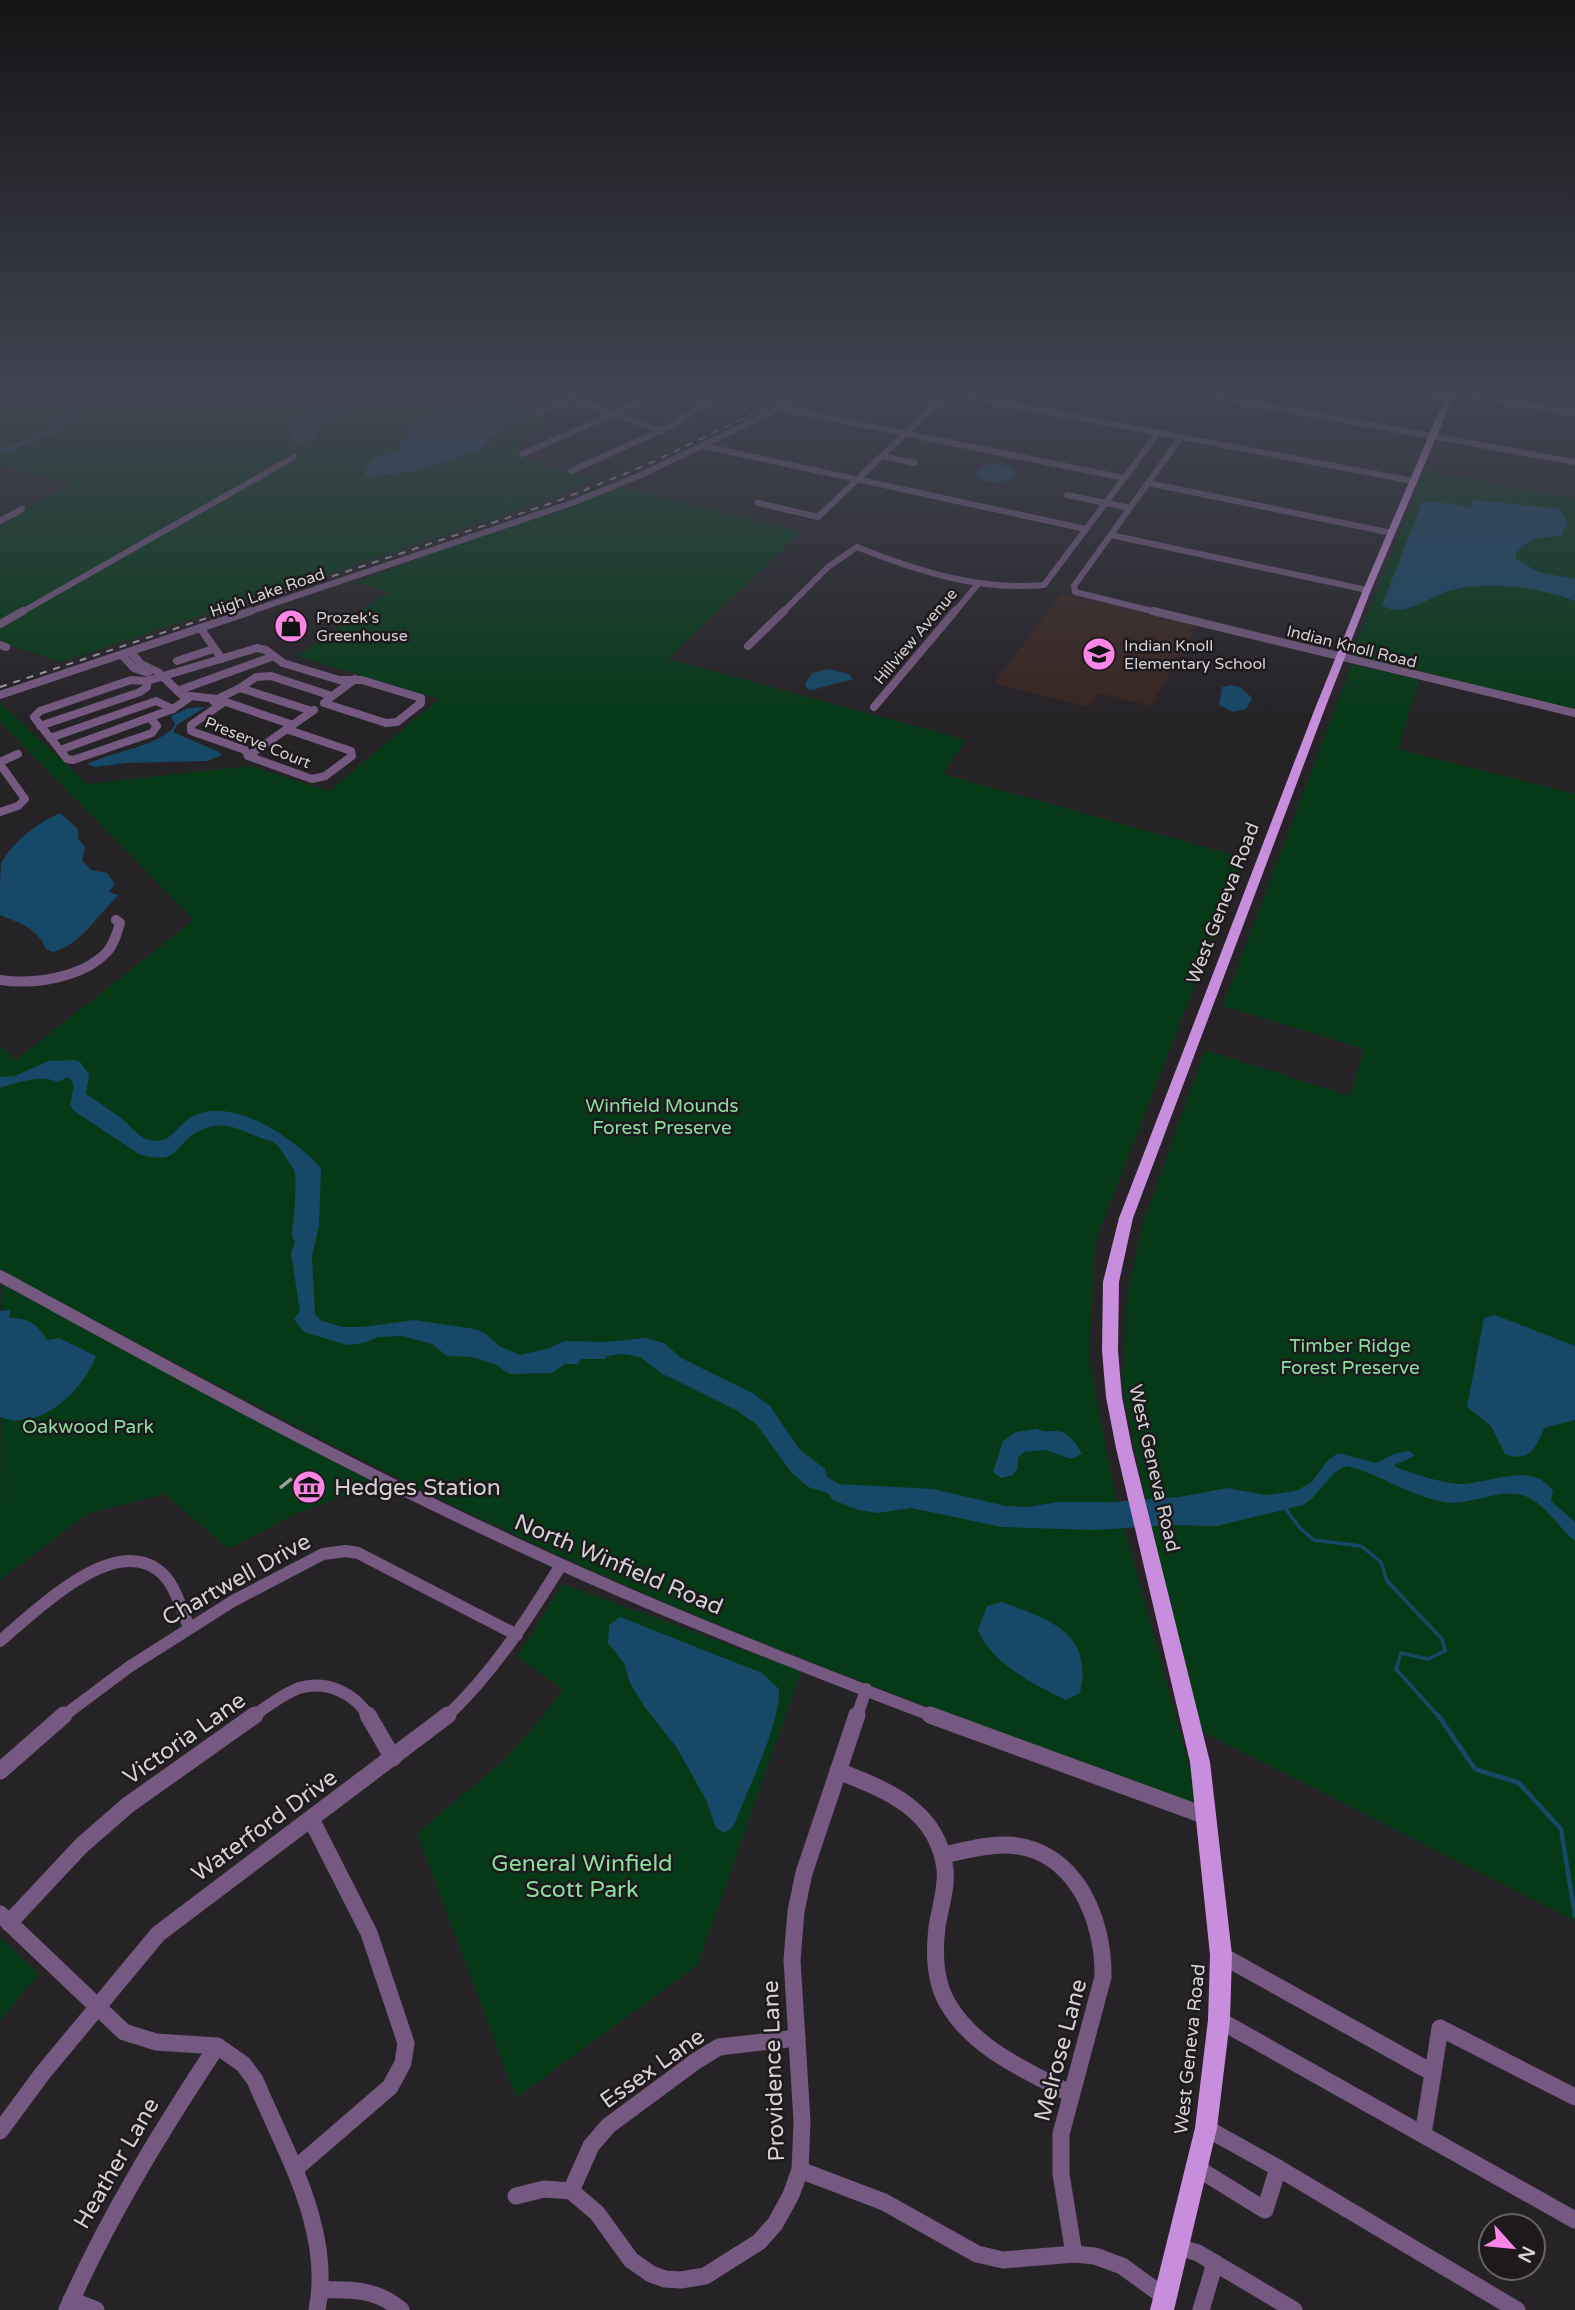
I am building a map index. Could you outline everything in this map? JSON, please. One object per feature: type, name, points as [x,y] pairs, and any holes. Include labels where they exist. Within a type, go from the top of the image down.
[{"type":"main road","name":"West Geneva Road","points":[[1164,2303],[1206,2127],[1219,2020],[1221,1955],[1208,1817],[1195,1738],[1119,1427],[1111,1363],[1111,1282],[1118,1244],[1131,1205],[1340,658],[1405,501]]},
{"type":"street","points":[[0,624],[217,501]]},
{"type":"street","name":"High Lake Road","points":[[0,695],[577,501]]},
{"type":"street","points":[[758,503],[818,517],[835,501]]},
{"type":"street","points":[[957,501],[1086,529]]},
{"type":"street","points":[[1095,501],[1130,508]]},
{"type":"street","points":[[1135,501],[1111,535],[1367,590]]},
{"type":"street","points":[[1235,501],[1392,533]]},
{"type":"street","points":[[748,646],[828,567],[857,547],[893,561],[978,583],[1005,587],[1044,585],[1105,503]]},
{"type":"street","points":[[0,521],[22,509]]},
{"type":"street","name":"Indian Knoll Road","points":[[1111,535],[1074,586],[1075,593],[1575,713]]},
{"type":"street","name":"Hillview Avenue","points":[[874,707],[978,583]]},
{"type":"street","points":[[201,629],[222,659]]},
{"type":"street","points":[[150,718],[157,726],[149,734],[77,760],[67,759],[34,718],[40,711],[131,680],[154,679],[257,648],[283,663],[339,680],[355,679],[421,698],[421,703],[397,722],[386,723],[324,703]]},
{"type":"street","points":[[177,661],[213,649]]},
{"type":"street","points":[[131,652],[172,696],[201,702],[220,701],[290,727]]},
{"type":"street","points":[[122,655],[134,667],[177,691],[187,700]]},
{"type":"street","points":[[177,691],[274,656]]},
{"type":"street","points":[[220,701],[256,677],[271,676],[332,696]]},
{"type":"street","points":[[40,726],[140,692],[154,679]]},
{"type":"street","points":[[248,756],[355,679]]},
{"type":"street","points":[[240,688],[312,711]]},
{"type":"street","points":[[60,750],[173,709],[187,700]]},
{"type":"street","points":[[50,738],[156,701],[173,709]]},
{"type":"street","name":"Preserve Court","points":[[220,701],[191,724],[191,731],[245,750],[248,756],[312,779],[326,776],[352,756],[351,751],[290,727]]},
{"type":"street","points":[[0,813],[18,806],[25,799],[0,763],[18,754]]},
{"type":"street","points":[[0,979],[50,979],[94,961],[106,953],[113,942],[120,923],[116,920]]},
{"type":"street","name":"North Winfield Road","points":[[1,1279],[381,1478],[561,1564],[866,1689],[1208,1817]]},
{"type":"street","name":"Chartwell Drive","points":[[0,1772],[97,1690],[189,1627],[329,1551],[358,1553],[517,1635]]},
{"type":"street","points":[[0,1641],[92,1571],[111,1561],[132,1560],[150,1564],[163,1573],[189,1627]]},
{"type":"street","name":"Waterford Drive","points":[[0,2131],[145,1947],[169,1924],[393,1758],[466,1700],[491,1672],[517,1635],[561,1564]]},
{"type":"street","name":"Victoria Lane","points":[[5,1918],[128,1805],[271,1704],[300,1688],[333,1687],[352,1696],[364,1709],[393,1758]]},
{"type":"street","name":"Providence Lane","points":[[571,2191],[597,2213],[621,2250],[640,2268],[666,2279],[681,2280],[705,2276],[758,2242],[783,2212],[800,2170],[802,2121],[792,1959],[796,1911],[804,1873],[866,1689]]},
{"type":"street","points":[[838,1771],[908,1801],[930,1826],[943,1855],[945,1884],[936,1962],[940,1990],[951,2012],[975,2039],[1071,2094]]},
{"type":"street","points":[[295,2169],[390,2087],[400,2072],[406,2043],[369,1933],[311,1819]]},
{"type":"street","name":"Melrose Lane","points":[[943,1855],[1004,1845],[1036,1851],[1067,1872],[1096,1915],[1103,1953],[1102,1977],[1062,2126],[1059,2153],[1074,2254]]},
{"type":"street","points":[[5,1918],[116,2027],[140,2039],[218,2046],[243,2064],[255,2080],[314,2219],[321,2290],[317,2310]]},
{"type":"street","points":[[1221,1955],[1433,2073]]},
{"type":"street","points":[[1219,2020],[1575,2220]]},
{"type":"street","points":[[1423,2134],[1440,2028],[1575,2097]]},
{"type":"street","name":"Essex Lane","points":[[571,2191],[591,2146],[608,2126],[696,2061],[719,2047],[796,2038]]},
{"type":"street","name":"Heather Lane","points":[[69,2305],[111,2216],[138,2167],[218,2046]]},
{"type":"street","points":[[1206,2127],[1517,2310]]},
{"type":"street","points":[[1197,2168],[1265,2210],[1278,2168]]},
{"type":"street","points":[[800,2170],[884,2202],[977,2254],[1003,2260],[1074,2254],[1110,2260],[1164,2303]]},
{"type":"street","points":[[516,2196],[544,2189],[571,2191]]},
{"type":"street","points":[[1179,2248],[1196,2252],[1294,2310]]},
{"type":"street","points":[[1201,2310],[1215,2263]]},
{"type":"street","points":[[321,2290],[368,2290],[386,2297],[401,2310]]},
{"type":"street","points":[[69,2305],[96,2310]]},
{"type":"shaded area","name":"Indian Knoll Elementary School","points":[[1061,594],[1198,625],[1151,706],[1098,693],[1089,707],[994,683]]},
{"type":"green space","points":[[41,501],[542,501],[61,662],[0,643],[0,522]]},
{"type":"green space","name":"Winfield Mounds Forest Preserve","points":[[578,501],[678,501],[801,532],[668,659],[966,740],[943,774],[1244,858],[1095,1242],[1089,1360],[1115,1494],[1201,1809],[922,1705],[645,1594],[400,1479],[0,1270],[0,1046],[16,1060],[194,920],[0,722],[0,703],[87,784],[250,766],[329,791],[439,699],[297,656],[389,592],[355,582]]},
{"type":"green space","points":[[1413,501],[1575,501],[1575,712],[1350,659]]},
{"type":"green space","name":"Timber Ridge Forest Preserve","points":[[1352,664],[1419,680],[1398,749],[1575,794],[1575,1921],[1193,1727],[1122,1386],[1127,1296],[1142,1226],[1205,1050],[1350,1096],[1364,1049],[1223,1006]]},
{"type":"green space","name":"Oakwood Park","points":[[1,1284],[377,1483],[295,1514],[229,1549],[164,1494],[87,1514],[0,1580]]},
{"type":"green space","name":"General Winfield Scott Park","points":[[563,1584],[801,1671],[698,1965],[516,2098],[417,1833],[501,1763],[563,1690],[517,1656]]},
{"type":"green space","points":[[0,1937],[39,1974],[0,2020]]},
{"type":"water","points":[[1433,501],[1471,508],[1473,501],[1481,501],[1560,509],[1568,526],[1563,530],[1563,535],[1536,539],[1525,544],[1516,553],[1516,559],[1538,572],[1575,579],[1575,601],[1530,589],[1482,586],[1452,590],[1399,610],[1382,605],[1422,503]]},
{"type":"water","points":[[828,669],[849,674],[853,679],[807,689],[805,684],[812,673]]},
{"type":"water","points":[[1232,685],[1241,688],[1252,698],[1246,709],[1233,712],[1219,705],[1222,687]]},
{"type":"water","points":[[205,707],[177,725],[173,732],[222,755],[207,761],[126,763],[95,767],[87,764],[159,738],[175,725],[171,716],[189,708]]},
{"type":"water","points":[[60,813],[78,829],[78,838],[85,847],[82,860],[91,870],[107,873],[115,884],[109,892],[119,895],[73,942],[53,952],[46,949],[33,931],[0,915],[1,864],[19,841],[34,828]]},
{"type":"water","points":[[48,1061],[80,1062],[89,1074],[86,1094],[145,1138],[161,1141],[190,1118],[206,1112],[224,1111],[261,1123],[295,1144],[321,1168],[319,1226],[312,1257],[315,1314],[320,1320],[342,1327],[414,1320],[475,1329],[485,1333],[499,1346],[520,1355],[547,1349],[564,1341],[604,1342],[646,1338],[664,1343],[681,1358],[754,1394],[770,1406],[799,1449],[825,1469],[827,1477],[839,1484],[933,1489],[1006,1506],[1028,1507],[1058,1502],[1113,1502],[1179,1497],[1227,1488],[1266,1495],[1296,1491],[1312,1482],[1328,1460],[1338,1453],[1376,1463],[1396,1453],[1410,1451],[1415,1456],[1394,1465],[1436,1480],[1460,1484],[1522,1475],[1544,1482],[1553,1491],[1551,1501],[1575,1522],[1575,1541],[1539,1504],[1522,1495],[1500,1494],[1455,1503],[1444,1502],[1419,1495],[1348,1466],[1336,1472],[1303,1505],[1217,1526],[1169,1525],[1095,1530],[1002,1527],[911,1508],[878,1513],[858,1510],[833,1500],[828,1493],[808,1487],[792,1473],[756,1424],[736,1410],[661,1373],[640,1357],[622,1354],[607,1356],[605,1359],[581,1359],[578,1364],[565,1364],[552,1373],[510,1374],[494,1364],[472,1357],[447,1356],[432,1344],[402,1336],[378,1337],[364,1343],[347,1345],[304,1332],[294,1319],[300,1311],[291,1253],[295,1242],[292,1236],[295,1175],[277,1145],[240,1130],[219,1126],[194,1134],[171,1155],[153,1157],[139,1154],[74,1111],[70,1105],[74,1085],[69,1077],[57,1082],[29,1080],[0,1088],[0,1077],[15,1076]]},
{"type":"water","points":[[11,1310],[9,1318],[31,1323],[40,1329],[47,1340],[59,1338],[96,1356],[90,1369],[71,1394],[44,1414],[30,1419],[0,1417],[0,1311]]},
{"type":"water","points":[[1495,1315],[1575,1346],[1575,1420],[1544,1428],[1530,1452],[1520,1457],[1505,1454],[1491,1426],[1467,1407],[1484,1318]]},
{"type":"water","points":[[1037,1429],[1064,1433],[1078,1446],[1082,1454],[1071,1459],[1046,1450],[1024,1452],[1018,1458],[1018,1468],[1013,1475],[1001,1478],[993,1472],[1003,1441],[1016,1432]]},
{"type":"water","points":[[1002,1602],[1051,1622],[1074,1642],[1083,1672],[1080,1693],[1066,1700],[1016,1672],[993,1653],[978,1630],[987,1606]]},
{"type":"water","points":[[620,1617],[762,1673],[779,1689],[775,1719],[763,1754],[737,1818],[732,1828],[724,1833],[716,1828],[706,1800],[677,1748],[644,1706],[630,1683],[624,1663],[608,1643],[609,1625]]},
{"type":"waterway","points":[[1284,1507],[1301,1529],[1314,1540],[1361,1546],[1381,1562],[1387,1581],[1442,1639],[1445,1651],[1428,1659],[1401,1653],[1396,1669],[1439,1717]]},
{"type":"waterway","points":[[1438,1715],[1475,1769],[1519,1783],[1561,1829],[1575,1916]]},
{"type":"railway","points":[[0,687],[558,501]]},
{"type":"railway","points":[[280,1488],[295,1476]]},
{"type":"place","name":"Prozek's Greenhouse","points":[[291,626]]},
{"type":"place","name":"Indian Knoll Elementary School","points":[[1099,654]]},
{"type":"place","name":"Hedges Station","points":[[309,1487]]}]
